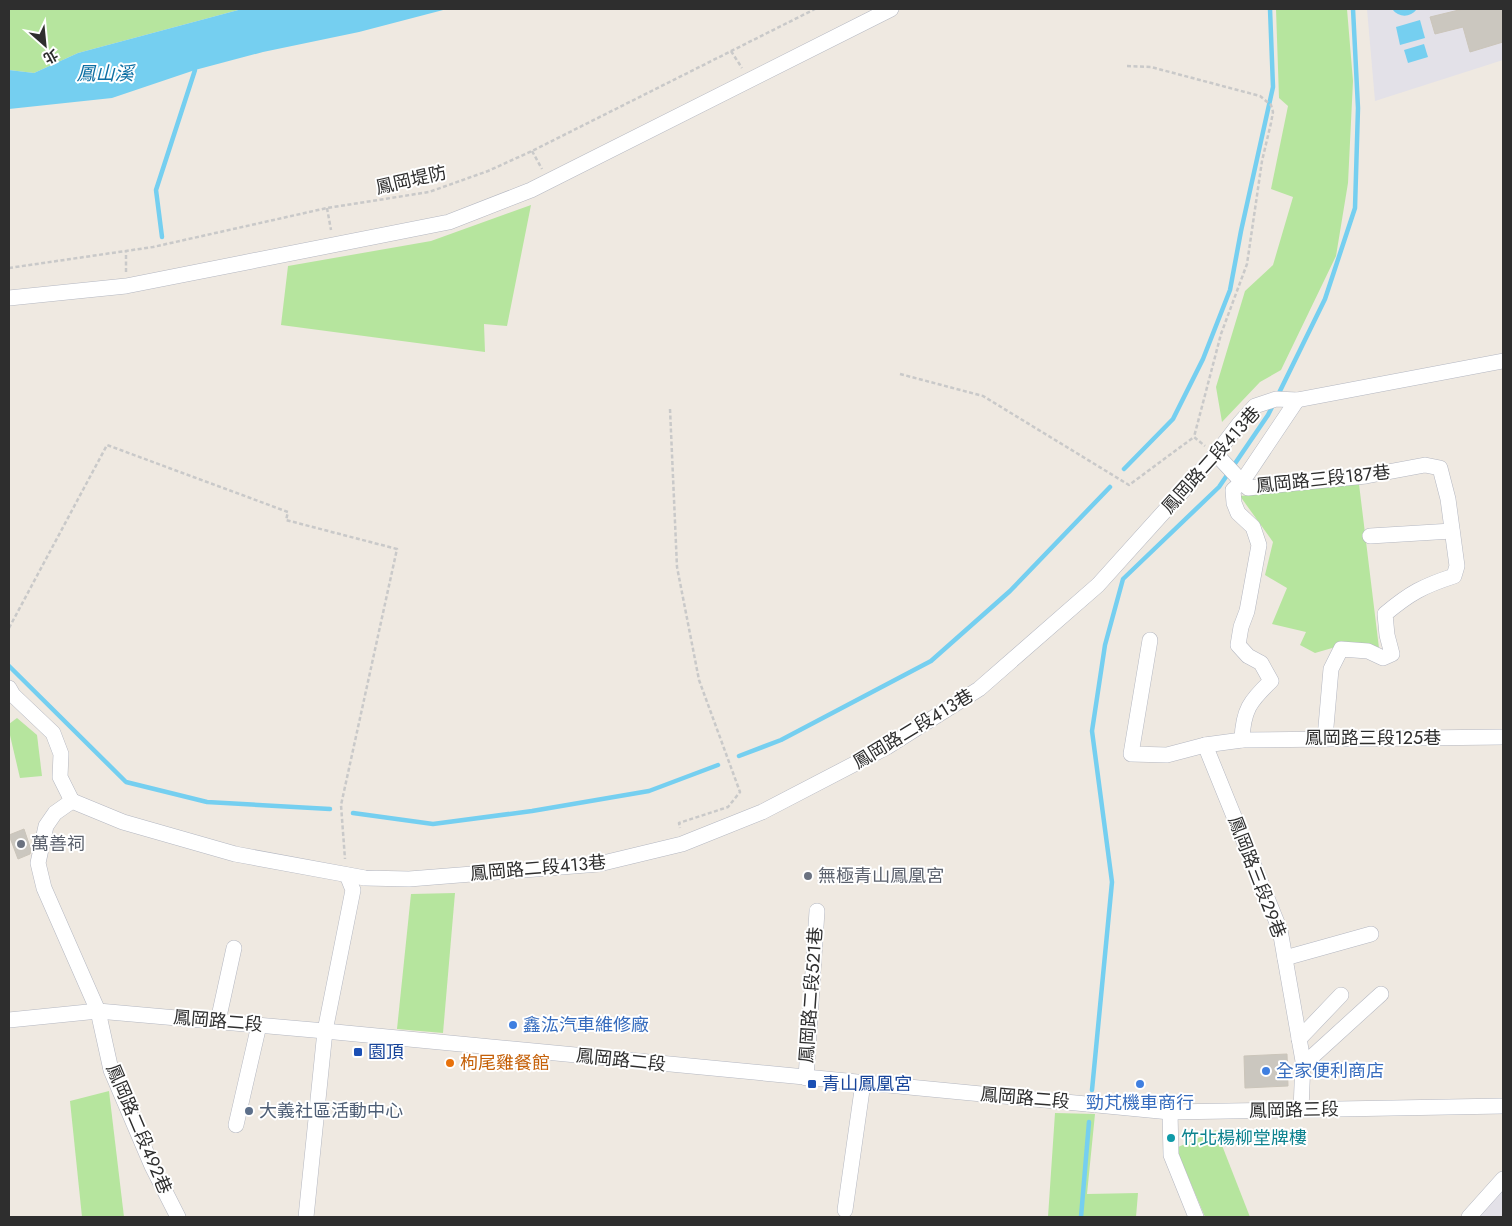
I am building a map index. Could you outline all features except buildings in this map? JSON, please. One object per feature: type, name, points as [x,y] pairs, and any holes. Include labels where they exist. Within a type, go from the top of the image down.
[{"type":"street","points":[[9,298],[126,286],[449,222],[548,182],[891,9]]},
{"type":"street","points":[[1297,400],[1503,361]]},
{"type":"street","name":"鳳岡路二段413巷","points":[[72,801],[123,822],[235,854],[365,878],[409,879],[599,864],[682,844],[762,812],[887,747],[979,690],[1098,585],[1216,454],[1255,406],[1276,399],[1297,400]]},
{"type":"street","name":"鳳岡路三段187巷","points":[[1297,400],[1242,482],[1248,488],[1366,476],[1425,465],[1440,468],[1448,499],[1457,566],[1454,576],[1430,584],[1407,595],[1385,614],[1387,635],[1392,654],[1383,658],[1368,651],[1341,650],[1331,669],[1325,738]]},
{"type":"street","points":[[1150,640],[1131,754],[1167,755],[1205,745],[1242,740],[1244,713],[1257,694],[1271,681],[1261,663],[1248,656],[1238,645],[1241,627],[1249,603],[1259,545],[1253,527],[1238,513],[1234,503],[1233,490],[1242,482],[1216,454]]},
{"type":"street","points":[[1370,536],[1452,531]]},
{"type":"street","points":[[9,688],[13,695],[53,733],[61,754],[60,777],[72,801],[55,813],[46,826],[38,863],[44,888],[98,1011]]},
{"type":"street","name":"鳳岡路三段125巷","points":[[1242,740],[1503,737]]},
{"type":"street","name":"鳳岡路三段29巷","points":[[1205,745],[1280,930],[1303,1065],[1301,1110]]},
{"type":"street","points":[[306,1217],[325,1030],[353,890],[347,875]]},
{"type":"street","name":"鳳岡路二段521巷","points":[[806,1078],[817,911]]},
{"type":"street","points":[[1285,958],[1370,934]]},
{"type":"street","points":[[218,1021],[234,948]]},
{"type":"street","points":[[1303,1065],[1382,994]]},
{"type":"street","points":[[1299,1038],[1340,995]]},
{"type":"street","name":"鳳岡路二段","points":[[9,1020],[98,1011],[325,1030],[1085,1104]]},
{"type":"street","name":"鳳岡路二段492巷","points":[[98,1011],[111,1070],[152,1166],[178,1217]]},
{"type":"street","points":[[236,1125],[260,1025]]},
{"type":"street","points":[[845,1210],[863,1083]]},
{"type":"street","name":"鳳岡路三段","points":[[1085,1104],[1170,1112],[1503,1106]]},
{"type":"street","points":[[1170,1112],[1171,1155],[1196,1217]]},
{"type":"street","points":[[1469,1217],[1503,1179]]},
{"type":"path","name":"鳳岡堤防","points":[[9,268],[153,247],[327,208],[428,192],[488,171],[532,151],[815,9]]},
{"type":"path","points":[[731,51],[748,81]]},
{"type":"path","points":[[900,374],[983,396],[1129,484],[1194,437],[1221,334],[1247,264],[1259,179],[1272,112],[1271,105],[1260,96],[1151,67],[1127,66]]},
{"type":"path","points":[[532,151],[548,182]]},
{"type":"path","points":[[327,208],[333,246]]},
{"type":"path","points":[[126,251],[126,286]]},
{"type":"path","points":[[670,409],[677,567],[699,680],[740,792],[728,807],[679,823],[682,844]]},
{"type":"path","points":[[1194,437],[1216,454]]},
{"type":"path","points":[[9,628],[108,445],[288,512],[286,520],[396,549],[341,805],[347,875]]},
{"type":"shaded area","points":[[1367,9],[1503,9],[1503,60],[1375,101]]},
{"type":"shaded area","points":[[1503,1187],[1503,1217],[1474,1217]]},
{"type":"green space","points":[[9,9],[242,9],[78,53],[34,73],[9,70]]},
{"type":"green space","points":[[1276,9],[1347,9],[1353,81],[1348,183],[1336,256],[1281,370],[1260,382],[1222,422],[1216,387],[1245,291],[1273,265],[1293,197],[1271,189],[1288,106],[1279,98]]},
{"type":"green space","points":[[531,205],[507,326],[484,324],[485,352],[281,325],[288,266],[431,241]]},
{"type":"green space","points":[[1359,484],[1379,648],[1339,646],[1315,653],[1300,645],[1306,632],[1272,624],[1287,588],[1265,575],[1273,542],[1240,496]]},
{"type":"green space","points":[[17,718],[37,735],[42,776],[20,778],[9,731],[9,724]]},
{"type":"green space","points":[[455,893],[443,1033],[397,1029],[411,894]]},
{"type":"green space","points":[[109,1091],[124,1217],[82,1217],[70,1101]]},
{"type":"green space","points":[[1055,1113],[1095,1114],[1087,1194],[1138,1193],[1136,1217],[1048,1217]]},
{"type":"green space","points":[[1216,1130],[1250,1217],[1205,1217],[1176,1148]]},
{"type":"water","name":"鳳山溪","points":[[242,9],[447,9],[359,32],[263,52],[195,70],[112,98],[9,109],[9,70],[34,73],[78,53]]},
{"type":"water","points":[[1392,9],[1417,9],[1405,16],[1398,14]]},
{"type":"water","points":[[1420,20],[1425,38],[1400,45],[1396,27]]},
{"type":"water","points":[[1424,44],[1428,57],[1408,63],[1404,50]]},
{"type":"waterway","points":[[1124,469],[1173,419],[1203,359],[1230,290],[1273,87],[1270,9]]},
{"type":"waterway","points":[[1278,395],[1325,299],[1355,208],[1358,108],[1353,9]]},
{"type":"waterway","points":[[162,237],[156,190],[195,70]]},
{"type":"waterway","points":[[1092,1090],[1112,882],[1092,731],[1105,645],[1123,579],[1219,487],[1273,405]]},
{"type":"waterway","points":[[739,756],[781,740],[931,661],[1010,591],[1110,487]]},
{"type":"waterway","points":[[9,666],[126,782],[207,802],[330,809]]},
{"type":"waterway","points":[[353,813],[433,824],[532,811],[649,791],[718,765]]},
{"type":"waterway","points":[[1081,1217],[1089,1122]]},
{"type":"place","name":"萬善祠","points":[[21,844]]},
{"type":"place","name":"無極青山鳳凰宮","points":[[808,876]]},
{"type":"place","name":"鑫汯汽車維修廠","points":[[513,1025]]},
{"type":"place","name":"園頂","points":[[358,1052]]},
{"type":"place","name":"枸尾雞餐館","points":[[450,1063]]},
{"type":"place","name":"全家便利商店","points":[[1266,1071]]},
{"type":"place","name":"青山鳳凰宮","points":[[812,1084]]},
{"type":"place","name":"勁芃機車商行","points":[[1140,1084]]},
{"type":"place","name":"大義社區活動中心","points":[[249,1111]]},
{"type":"place","name":"竹北楊柳堂牌樓","points":[[1171,1138]]}]
